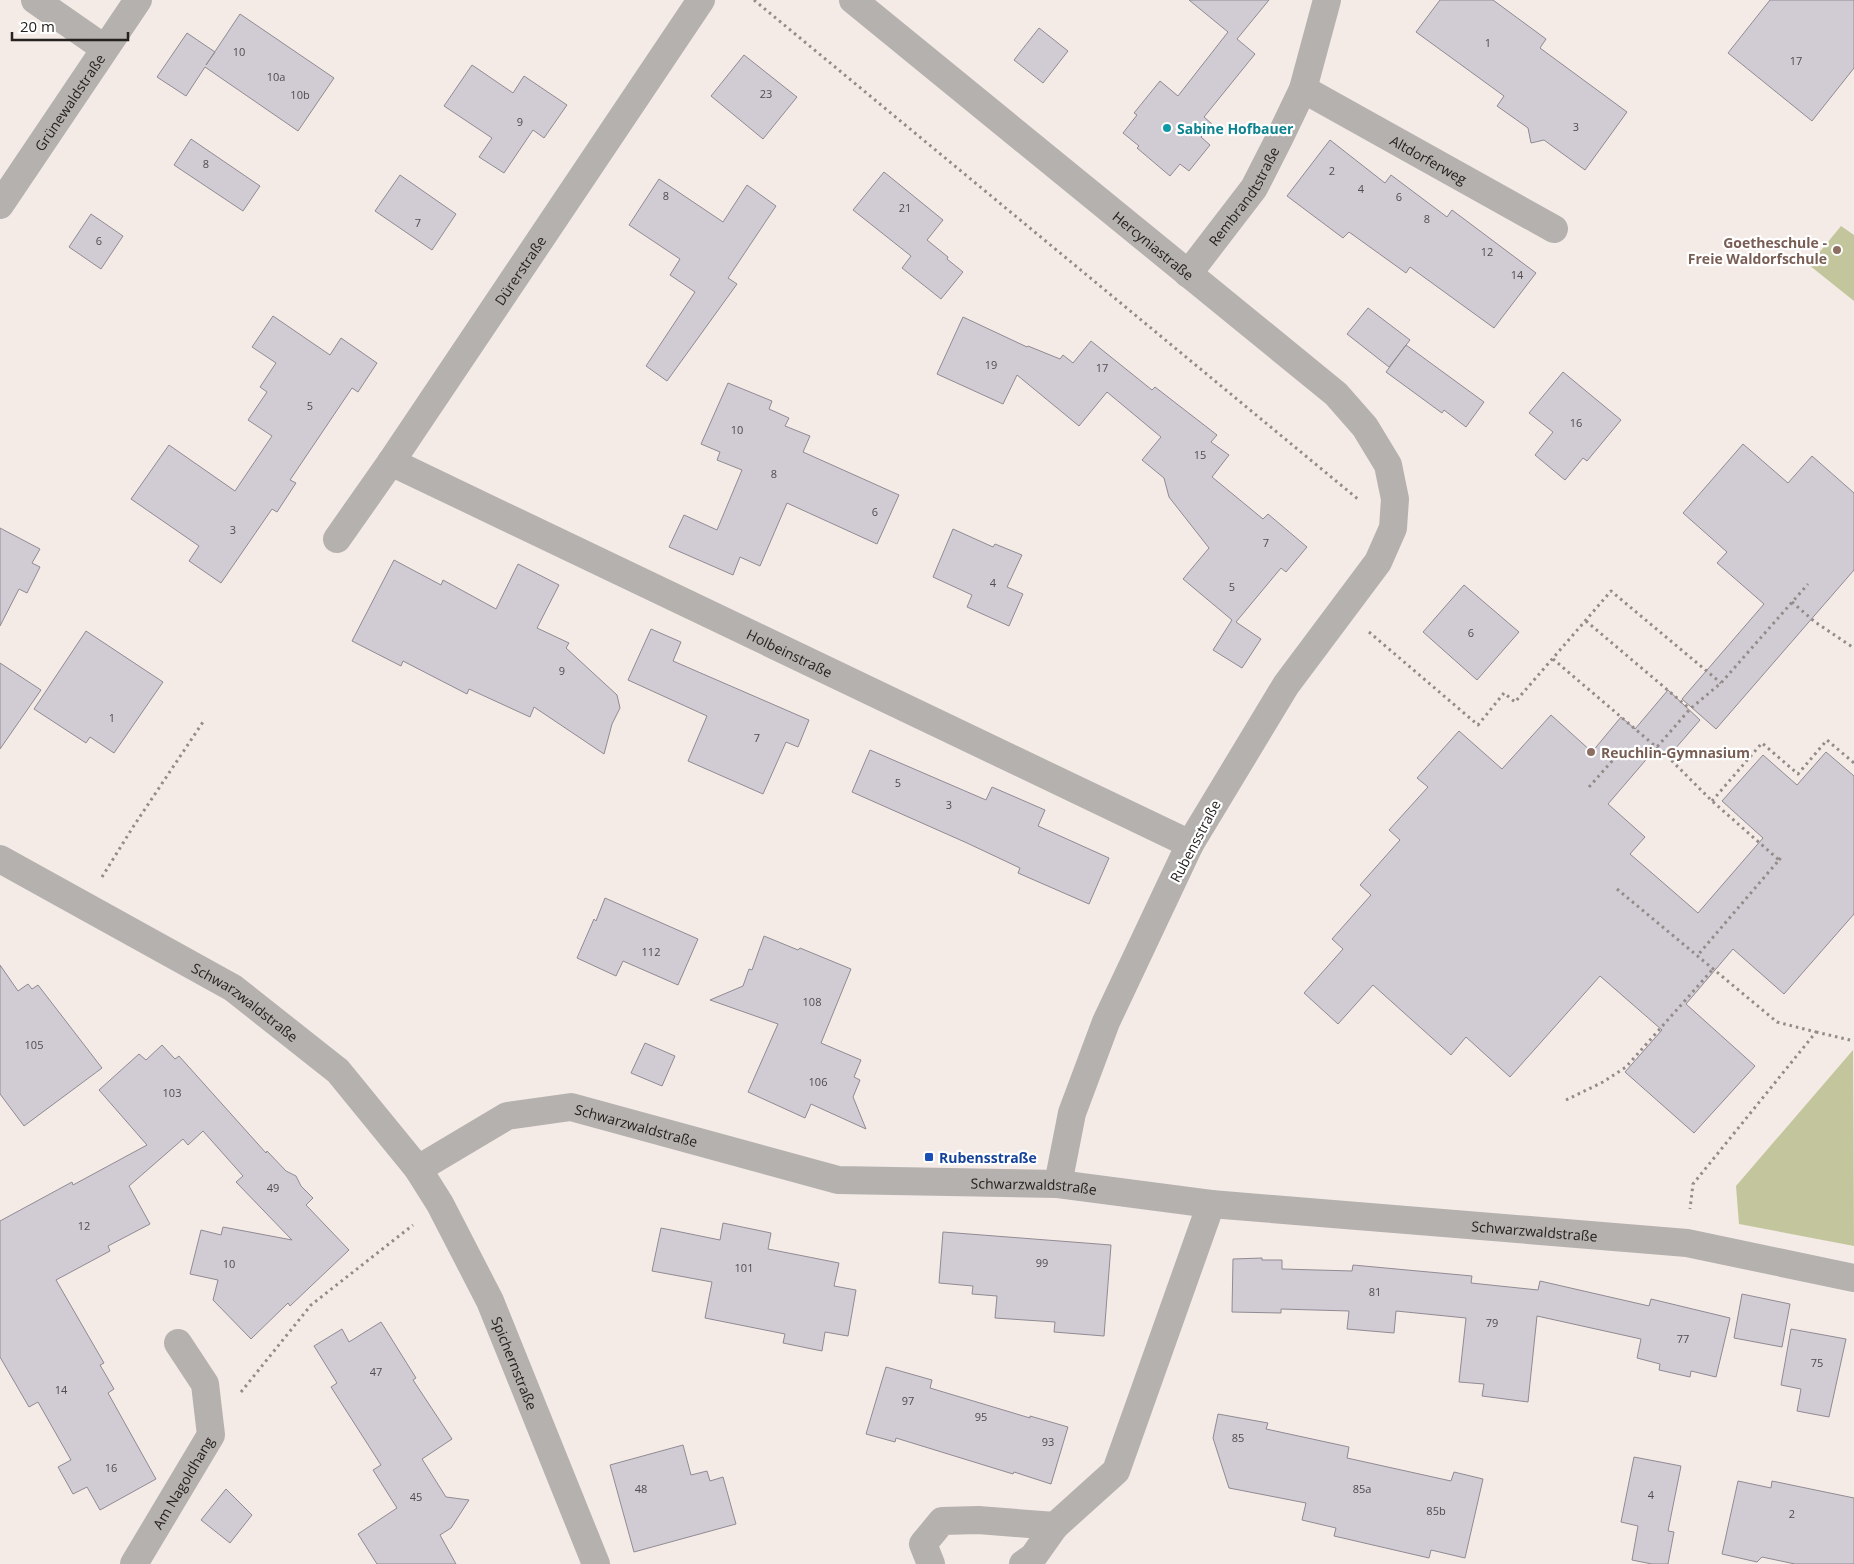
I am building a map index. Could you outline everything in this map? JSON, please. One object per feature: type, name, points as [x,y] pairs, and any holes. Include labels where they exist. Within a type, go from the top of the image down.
[{"type":"street","points":[[35,0],[104,48]]},
{"type":"street","name":"Grünewaldstraße","points":[[0,205],[138,0]]},
{"type":"street","name":"Dürerstraße","points":[[337,539],[391,462],[701,0]]},
{"type":"street","name":"Hercyniastraße","points":[[853,0],[1336,394],[1365,427],[1388,465],[1395,499],[1393,528]]},
{"type":"street","name":"Rembrandtstraße","points":[[1188,274],[1254,188],[1280,139],[1303,89],[1327,0]]},
{"type":"street","name":"Altdorferweg","points":[[1303,89],[1554,229]]},
{"type":"street","name":"Holbeinstraße","points":[[391,462],[1190,844]]},
{"type":"street","name":"Rubensstraße","points":[[1058,1184],[1072,1113],[1106,1022],[1190,844],[1286,685],[1378,562],[1393,528]]},
{"type":"street","name":"Schwarzwaldstraße","points":[[0,859],[233,988],[338,1070],[418,1169],[507,1116],[571,1107],[838,1180],[1058,1184],[1211,1204],[1687,1243],[1854,1278]]},
{"type":"street","name":"Spichernstraße","points":[[418,1169],[440,1204],[490,1301],[596,1564]]},
{"type":"street","points":[[1023,1564],[1033,1557],[1055,1526],[1116,1472],[1211,1204]]},
{"type":"street","name":"Am Nagoldhang","points":[[134,1564],[210,1435],[205,1384],[178,1343]]},
{"type":"street","points":[[931,1564],[923,1544],[942,1521],[978,1520],[1055,1526]]},
{"type":"path","points":[[754,0],[1393,528]]},
{"type":"path","points":[[1589,787],[1620,752],[1657,747],[1690,709],[1721,683],[1808,584]]},
{"type":"path","points":[[1343,610],[1478,725],[1504,693],[1516,702],[1611,591],[1721,683]]},
{"type":"path","points":[[1792,602],[1815,622],[1854,648]]},
{"type":"path","points":[[1586,621],[1690,709]]},
{"type":"path","points":[[1554,659],[1657,747],[1712,801],[1779,860]]},
{"type":"path","points":[[102,877],[133,827],[204,722]]},
{"type":"path","points":[[1712,801],[1762,743],[1798,774],[1827,740],[1854,763]]},
{"type":"path","points":[[1697,956],[1783,855]]},
{"type":"path","points":[[1617,889],[1777,1022],[1854,1041]]},
{"type":"path","points":[[1566,1100],[1603,1082],[1626,1067],[1713,969]]},
{"type":"path","points":[[1687,1243],[1692,1184],[1816,1032]]},
{"type":"path","points":[[250,1380],[311,1305],[440,1204]]},
{"type":"green space","name":"Goetheschule - Freie Waldorfschule","points":[[1841,226],[1854,235],[1854,301],[1809,265]]},
{"type":"green space","points":[[1853,1050],[1854,1246],[1739,1224],[1736,1186]]},
{"type":"building","points":[[1189,0],[1269,0],[1237,39],[1255,54],[1204,117],[1212,124],[1201,137],[1210,145],[1189,171],[1180,164],[1170,176],[1137,148],[1139,146],[1123,133],[1137,115],[1134,113],[1160,81],[1178,96],[1228,32]]},
{"type":"building","points":[[1440,0],[1493,0],[1546,39],[1540,48],[1627,112],[1585,170],[1544,140],[1531,143],[1528,128],[1497,106],[1504,96],[1416,32]]},
{"type":"building","points":[[1770,0],[1854,0],[1854,68],[1812,121],[1728,53]]},
{"type":"building","points":[[240,14],[334,78],[298,131],[205,67],[186,96],[157,77],[187,33],[215,52]]},
{"type":"building","points":[[1039,28],[1068,51],[1043,83],[1014,60]]},
{"type":"building","points":[[744,55],[797,97],[763,139],[711,96]]},
{"type":"building","points":[[472,65],[513,93],[524,76],[567,105],[544,138],[533,130],[504,173],[479,157],[492,138],[444,106]]},
{"type":"building","points":[[191,139],[260,186],[243,211],[174,165]]},
{"type":"building","points":[[1330,140],[1385,183],[1391,175],[1447,217],[1452,210],[1536,273],[1494,328],[1410,267],[1406,273],[1349,232],[1343,238],[1287,196]]},
{"type":"building","points":[[884,172],[943,220],[927,240],[963,272],[941,299],[902,268],[911,256],[853,210]]},
{"type":"building","points":[[400,175],[456,214],[432,250],[375,211]]},
{"type":"building","points":[[659,179],[723,222],[747,185],[776,206],[728,278],[737,284],[667,381],[646,366],[695,292],[670,275],[680,259],[629,225]]},
{"type":"building","points":[[91,214],[123,236],[101,269],[69,247]]},
{"type":"building","points":[[1368,308],[1410,340],[1389,367],[1347,334]]},
{"type":"building","points":[[273,316],[330,355],[341,338],[377,363],[358,392],[352,388],[290,480],[296,483],[277,512],[272,509],[221,583],[189,561],[199,546],[131,499],[169,445],[235,491],[272,436],[248,420],[267,392],[260,387],[276,363],[252,347]]},
{"type":"building","points":[[963,317],[1027,347],[1060,359],[1063,355],[1073,363],[1091,341],[1152,390],[1155,387],[1217,435],[1211,442],[1229,455],[1212,477],[1263,519],[1268,514],[1307,547],[1286,572],[1281,568],[1236,622],[1261,639],[1242,668],[1213,650],[1232,620],[1183,579],[1209,548],[1169,497],[1164,478],[1142,460],[1161,437],[1107,392],[1079,426],[1017,375],[1003,404],[937,374]]},
{"type":"building","points":[[1406,345],[1484,402],[1466,427],[1444,410],[1442,413],[1386,372]]},
{"type":"building","points":[[1563,372],[1621,420],[1587,461],[1583,458],[1565,480],[1535,455],[1553,432],[1529,413]]},
{"type":"building","points":[[728,383],[772,401],[769,409],[789,418],[785,426],[810,436],[803,452],[899,495],[877,544],[787,503],[760,566],[740,557],[733,575],[669,547],[684,515],[717,530],[742,470],[717,460],[720,452],[701,444]]},
{"type":"building","points":[[1743,444],[1788,483],[1812,456],[1854,493],[1854,570],[1716,729],[1682,699],[1764,604],[1717,563],[1727,552],[1683,513]]},
{"type":"building","points":[[0,528],[40,549],[32,563],[40,567],[27,593],[19,589],[0,626]]},
{"type":"building","points":[[953,529],[993,547],[995,544],[1022,555],[1007,587],[1023,594],[1009,626],[967,607],[972,595],[933,577]]},
{"type":"building","points":[[394,560],[441,585],[443,580],[496,609],[518,564],[559,585],[537,628],[569,643],[566,648],[617,695],[620,708],[612,724],[604,754],[534,707],[530,717],[469,689],[467,694],[403,661],[401,666],[352,641]]},
{"type":"building","points":[[1464,585],[1519,632],[1477,680],[1423,632]]},
{"type":"building","points":[[651,629],[681,642],[673,661],[809,720],[798,747],[786,742],[763,794],[688,761],[707,716],[628,680]]},
{"type":"building","points":[[86,631],[163,682],[114,753],[90,737],[86,743],[34,709]]},
{"type":"building","points":[[0,663],[41,690],[0,749]]},
{"type":"building","points":[[1668,690],[1700,720],[1668,757],[1657,747],[1608,804],[1645,837],[1630,854],[1698,913],[1763,838],[1722,801],[1763,755],[1797,785],[1826,752],[1854,776],[1854,914],[1784,994],[1733,949],[1686,1004],[1755,1066],[1694,1133],[1625,1072],[1662,1030],[1600,976],[1510,1077],[1466,1037],[1451,1055],[1373,985],[1338,1024],[1304,993],[1343,949],[1332,939],[1371,895],[1360,885],[1400,840],[1389,830],[1428,787],[1417,778],[1459,731],[1502,769],[1551,715],[1592,752],[1621,717],[1635,729]]},
{"type":"building","points":[[870,750],[986,800],[992,787],[1045,810],[1038,826],[1109,858],[1089,904],[1018,873],[1020,868],[852,792]]},
{"type":"building","points":[[605,898],[698,939],[678,985],[623,961],[616,976],[577,958],[594,919],[596,921]]},
{"type":"building","points":[[764,936],[798,950],[800,948],[851,969],[821,1043],[861,1060],[854,1077],[860,1080],[853,1097],[866,1129],[811,1104],[805,1118],[748,1092],[778,1024],[710,1000],[743,986],[749,969],[752,970]]},
{"type":"building","points":[[0,965],[18,991],[28,984],[32,989],[38,985],[102,1068],[24,1126],[0,1094]]},
{"type":"building","points":[[645,1043],[675,1056],[662,1086],[631,1073]]},
{"type":"building","points":[[162,1045],[175,1059],[179,1056],[266,1153],[267,1151],[286,1171],[296,1176],[301,1186],[313,1198],[306,1205],[349,1250],[290,1306],[288,1303],[251,1339],[213,1300],[218,1280],[190,1274],[201,1230],[221,1235],[223,1227],[292,1240],[236,1182],[243,1176],[203,1131],[188,1145],[183,1139],[129,1186],[150,1224],[108,1246],[110,1251],[56,1280],[104,1363],[100,1365],[114,1389],[108,1393],[156,1479],[100,1510],[87,1487],[73,1494],[58,1467],[71,1460],[38,1402],[29,1407],[0,1357],[0,1221],[72,1182],[73,1185],[147,1145],[99,1090],[139,1054],[146,1060]]},
{"type":"building","points":[[723,1223],[771,1233],[768,1249],[839,1263],[834,1286],[856,1290],[848,1336],[825,1332],[822,1351],[783,1343],[785,1334],[705,1318],[712,1282],[652,1271],[661,1228],[720,1240]]},
{"type":"building","points":[[943,1232],[1111,1245],[1104,1336],[1054,1332],[1055,1322],[995,1318],[997,1296],[972,1294],[973,1286],[939,1283]]},
{"type":"building","points":[[1262,1258],[1262,1260],[1282,1260],[1282,1269],[1352,1271],[1353,1265],[1472,1276],[1471,1283],[1538,1290],[1540,1281],[1649,1306],[1651,1299],[1730,1318],[1716,1377],[1691,1371],[1690,1377],[1659,1370],[1660,1364],[1637,1358],[1641,1339],[1537,1316],[1528,1402],[1482,1396],[1484,1384],[1459,1382],[1466,1318],[1396,1311],[1394,1333],[1347,1329],[1349,1311],[1281,1309],[1281,1313],[1232,1312],[1233,1259]]},
{"type":"building","points":[[1742,1294],[1790,1304],[1782,1347],[1734,1338]]},
{"type":"building","points":[[381,1322],[416,1378],[413,1380],[452,1439],[422,1459],[446,1497],[469,1500],[451,1528],[440,1535],[456,1564],[377,1564],[358,1534],[397,1508],[373,1470],[381,1465],[331,1387],[337,1383],[314,1346],[342,1329],[349,1342]]},
{"type":"building","points":[[1791,1329],[1846,1339],[1829,1417],[1797,1411],[1801,1389],[1781,1385]]},
{"type":"building","points":[[886,1367],[932,1380],[930,1388],[1030,1418],[1030,1416],[1068,1427],[1051,1484],[896,1438],[895,1442],[866,1434]]},
{"type":"building","points":[[1218,1414],[1268,1423],[1266,1429],[1349,1447],[1347,1458],[1451,1481],[1454,1472],[1483,1479],[1465,1558],[1431,1550],[1429,1558],[1334,1536],[1336,1528],[1302,1520],[1306,1503],[1229,1488],[1213,1438]]},
{"type":"building","points":[[683,1445],[691,1475],[707,1471],[710,1481],[723,1477],[736,1524],[634,1552],[610,1465]]},
{"type":"building","points":[[1634,1457],[1681,1466],[1668,1531],[1674,1532],[1668,1564],[1652,1564],[1632,1560],[1638,1526],[1621,1522]]},
{"type":"building","points":[[1738,1481],[1771,1488],[1772,1481],[1854,1498],[1854,1564],[1795,1564],[1762,1557],[1757,1562],[1722,1554]]},
{"type":"building","points":[[226,1489],[252,1515],[230,1543],[201,1520]]},
{"type":"place","name":"Sabine Hofbauer","points":[[1167,128]]},
{"type":"place","name":"Goetheschule - Freie Waldorfschule","points":[[1837,250]]},
{"type":"place","name":"Reuchlin-Gymnasium","points":[[1591,752]]},
{"type":"place","name":"Rubensstraße","points":[[929,1157]]}]
